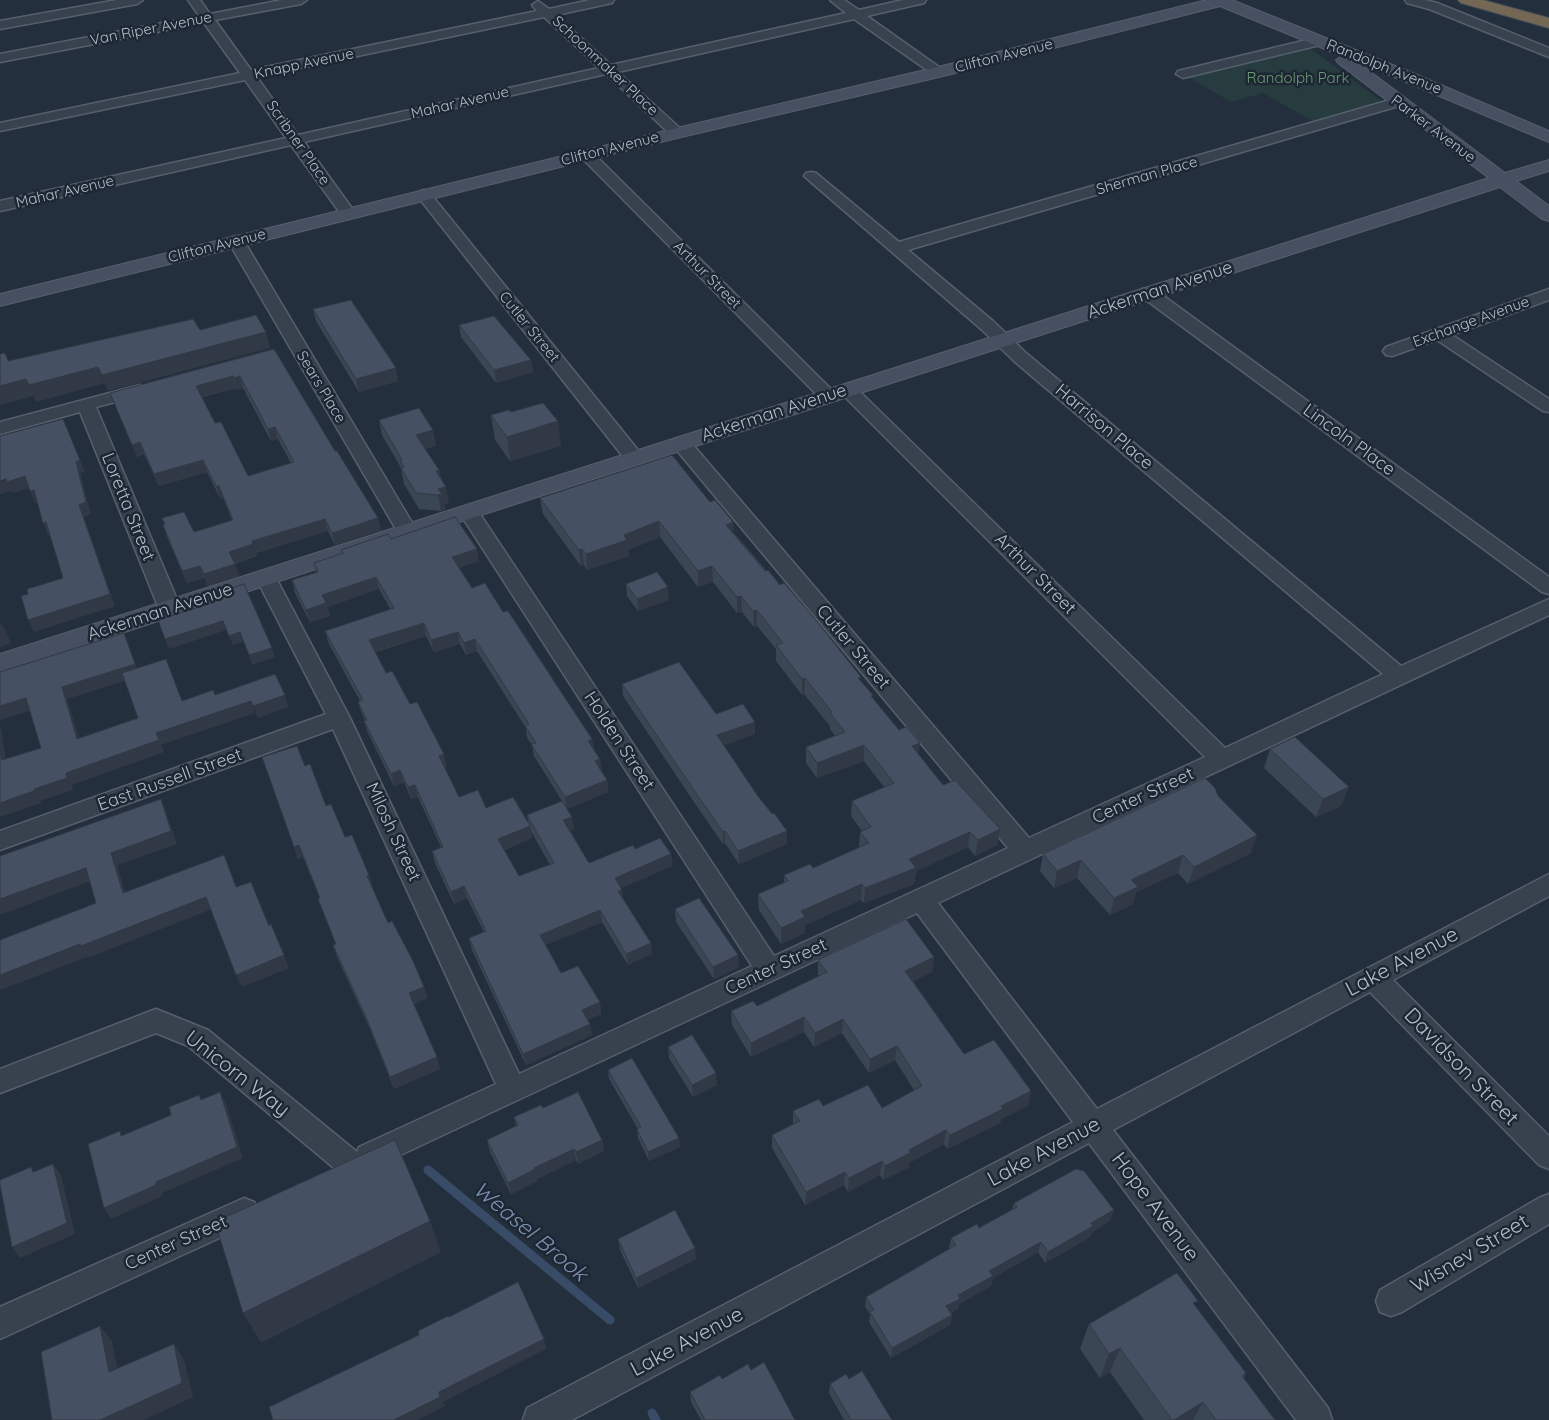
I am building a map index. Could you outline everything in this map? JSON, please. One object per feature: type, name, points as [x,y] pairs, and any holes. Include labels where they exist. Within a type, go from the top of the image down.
[{"type":"highway","points":[[1466,0],[1549,23]]},
{"type":"highway","points":[[1497,0],[1549,14]]},
{"type":"street","points":[[0,26],[137,0]]},
{"type":"street","name":"Scribner Place","points":[[194,0],[348,214]]},
{"type":"street","name":"Van Riper Avenue","points":[[0,58],[301,0]]},
{"type":"street","name":"Schoonmaker Place","points":[[532,0],[677,133]]},
{"type":"street","name":"Knapp Avenue","points":[[0,127],[608,0]]},
{"type":"street","points":[[836,0],[939,72]]},
{"type":"street","name":"Mahar Avenue","points":[[0,206],[920,0]]},
{"type":"street","name":"Randolph Avenue","points":[[1221,0],[1549,137]]},
{"type":"street","name":"Clifton Avenue","points":[[0,300],[677,133],[939,72],[1221,0]]},
{"type":"street","points":[[1411,0],[1433,6],[1549,53]]},
{"type":"street","points":[[1183,74],[1319,41]]},
{"type":"street","name":"Parker Avenue","points":[[1319,41],[1397,102],[1549,215]]},
{"type":"street","name":"Sherman Place","points":[[896,248],[1397,102]]},
{"type":"street","name":"Arthur Street","points":[[587,155],[1222,759]]},
{"type":"street","name":"Ackerman Avenue","points":[[0,664],[407,531],[1549,165]]},
{"type":"street","name":"Harrison Place","points":[[811,176],[1400,676]]},
{"type":"street","name":"Cutler Street","points":[[424,196],[635,458]]},
{"type":"street","name":"Sears Place","points":[[236,241],[407,531]]},
{"type":"street","name":"Lincoln Place","points":[[1148,293],[1549,587]]},
{"type":"street","name":"Exchange Avenue","points":[[1392,351],[1549,294]]},
{"type":"street","points":[[1439,334],[1549,407]]},
{"type":"street","points":[[279,353],[298,348]]},
{"type":"street","points":[[0,428],[154,387]]},
{"type":"street","name":"Loretta Street","points":[[86,405],[170,609]]},
{"type":"street","name":"Cutler Street","points":[[681,443],[1025,850]]},
{"type":"street","name":"Holden Street","points":[[469,512],[769,970]]},
{"type":"street","name":"Milosh Street","points":[[266,578],[339,718],[513,1090]]},
{"type":"street","name":"Center Street","points":[[323,1176],[513,1090],[1549,606]]},
{"type":"street","name":"East Russell Street","points":[[0,841],[339,718]]},
{"type":"street","name":"Lake Avenue","points":[[540,1420],[1549,884]]},
{"type":"street","name":"Hope Avenue","points":[[921,899],[1316,1420]]},
{"type":"street","name":"Davidson Street","points":[[1373,977],[1549,1156]]},
{"type":"street","name":"Unicorn Way","points":[[0,1081],[156,1021],[198,1038],[350,1164]]},
{"type":"street","name":"Center Street","points":[[0,1323],[269,1201]]},
{"type":"street","name":"Wisnev Street","points":[[1391,1301],[1549,1208]]},
{"type":"green space","name":"Randolph Park","points":[[1304,44],[1387,105],[1320,125],[1263,93],[1231,102],[1183,74]]},
{"type":"building","points":[[351,300],[396,368],[356,379],[313,309]]},
{"type":"building","points":[[256,315],[266,332],[102,375],[98,367],[29,385],[26,379],[0,386],[0,354],[5,353],[8,361],[193,319],[200,330]]},
{"type":"building","points":[[494,316],[531,360],[494,370],[459,325]]},
{"type":"building","points":[[274,349],[335,451],[337,451],[378,518],[332,533],[325,519],[252,541],[253,544],[229,552],[235,564],[204,574],[200,566],[182,571],[163,525],[165,524],[162,518],[184,512],[194,532],[233,520],[219,486],[216,486],[203,460],[154,474],[140,442],[132,445],[110,393]],"holes":[[[233,376],[234,378],[240,376],[268,429],[275,427],[294,462],[248,476],[221,422],[215,423],[196,386]]]},
{"type":"building","points":[[543,403],[558,421],[507,437],[491,415],[509,410],[511,412]]},
{"type":"building","points":[[419,408],[433,430],[416,435],[439,470],[436,471],[446,487],[438,489],[442,494],[438,495],[416,493],[401,468],[404,467],[400,460],[402,460],[379,420]]},
{"type":"building","points":[[63,419],[80,460],[76,462],[86,502],[79,505],[110,594],[28,620],[21,596],[28,594],[27,589],[63,578],[46,522],[43,523],[34,490],[30,491],[25,476],[7,482],[6,479],[0,481],[0,436]]},
{"type":"building","points":[[672,455],[710,502],[715,500],[733,522],[726,525],[765,571],[768,570],[780,585],[784,583],[811,614],[861,677],[858,678],[873,695],[871,696],[899,730],[906,727],[920,743],[912,746],[943,785],[955,780],[1000,829],[978,840],[970,832],[909,859],[916,868],[865,888],[862,884],[801,911],[805,917],[781,928],[758,894],[788,881],[784,875],[810,864],[813,868],[869,843],[860,832],[871,827],[852,801],[894,783],[864,745],[817,763],[806,747],[845,732],[830,713],[832,712],[805,678],[802,679],[776,645],[783,643],[757,610],[753,611],[741,596],[737,597],[712,566],[698,571],[659,521],[624,535],[627,540],[586,554],[582,549],[579,550],[540,498]]},
{"type":"building","points":[[455,517],[477,549],[452,557],[472,588],[485,583],[503,612],[508,611],[592,739],[588,741],[600,759],[595,761],[607,780],[565,797],[531,744],[536,743],[525,726],[529,724],[475,639],[464,643],[458,632],[431,640],[424,623],[369,640],[386,673],[392,671],[410,704],[417,702],[444,754],[439,756],[459,797],[478,790],[486,808],[513,797],[530,826],[498,839],[519,876],[554,863],[527,815],[562,801],[572,817],[563,820],[589,863],[633,845],[635,849],[660,838],[671,854],[615,878],[622,890],[618,891],[651,943],[626,954],[600,910],[540,935],[561,973],[578,966],[600,1002],[582,1010],[590,1024],[523,1054],[469,938],[486,931],[464,886],[451,892],[432,851],[443,847],[415,785],[408,787],[400,770],[391,774],[364,721],[367,720],[358,702],[363,700],[325,631],[394,608],[376,577],[322,595],[326,603],[306,610],[292,580],[318,572],[314,563],[343,553],[341,550],[388,534],[391,539]]},
{"type":"building","points":[[657,572],[668,587],[637,599],[626,584]]},
{"type":"building","points":[[244,584],[272,648],[249,655],[240,632],[229,636],[223,621],[165,639],[158,620],[215,602],[212,595]]},
{"type":"building","points":[[124,633],[135,664],[62,687],[77,739],[138,718],[122,673],[166,659],[182,701],[213,690],[215,695],[275,674],[285,695],[253,706],[251,701],[156,733],[159,740],[66,773],[67,778],[0,803],[0,749],[2,760],[41,748],[26,698],[0,706],[0,672]]},
{"type":"building","points":[[679,662],[716,714],[743,704],[755,722],[717,735],[757,795],[772,814],[774,813],[787,831],[738,851],[622,684]]},
{"type":"building","points":[[1295,737],[1349,787],[1323,799],[1270,749]]},
{"type":"building","points":[[297,746],[305,766],[310,764],[326,806],[331,804],[345,837],[352,835],[369,875],[367,876],[388,923],[392,921],[424,987],[409,993],[437,1057],[390,1077],[366,1017],[333,945],[336,944],[318,899],[320,898],[299,845],[294,847],[262,757]]},
{"type":"building","points":[[1205,778],[1215,788],[1218,796],[1257,835],[1194,867],[1183,855],[1131,880],[1138,887],[1114,898],[1081,860],[1057,871],[1043,854]]},
{"type":"building","points":[[161,799],[171,831],[111,853],[123,893],[224,855],[236,887],[251,882],[269,926],[271,924],[284,955],[236,975],[206,897],[81,946],[80,944],[0,975],[0,940],[96,903],[86,868],[0,899],[0,856]]},
{"type":"building","points":[[699,898],[738,955],[713,967],[675,909]]},
{"type":"building","points":[[906,919],[934,957],[905,971],[964,1054],[994,1040],[1031,1091],[1001,1106],[1003,1109],[950,1135],[946,1130],[909,1150],[910,1153],[885,1166],[882,1161],[849,1178],[845,1172],[806,1192],[772,1135],[800,1121],[793,1111],[819,1099],[823,1106],[868,1085],[882,1108],[922,1086],[897,1046],[870,1059],[843,1019],[815,1033],[804,1017],[751,1043],[731,1011],[753,1001],[757,1006],[827,972],[818,960]]},
{"type":"building","points":[[692,1035],[716,1073],[692,1085],[668,1047]]},
{"type":"building","points":[[632,1058],[679,1138],[648,1152],[637,1129],[641,1127],[608,1070]]},
{"type":"building","points":[[220,1092],[237,1147],[156,1182],[156,1185],[104,1208],[88,1144],[120,1131],[121,1136],[171,1115],[169,1107],[199,1095],[201,1100]]},
{"type":"building","points":[[578,1092],[602,1140],[576,1152],[574,1149],[508,1183],[487,1140],[518,1125],[514,1117],[541,1105],[543,1108]]},
{"type":"building","points":[[395,1140],[430,1221],[243,1313],[215,1222]]},
{"type":"building","points":[[53,1164],[67,1223],[12,1247],[0,1180],[31,1167],[33,1172]]},
{"type":"building","points":[[1076,1169],[1084,1171],[1114,1210],[1091,1223],[1093,1226],[1048,1252],[1041,1242],[989,1271],[993,1276],[958,1295],[960,1299],[946,1306],[952,1315],[892,1348],[870,1312],[874,1310],[866,1297],[956,1245],[951,1238],[977,1224],[979,1228],[1017,1207],[1014,1203]]},
{"type":"building","points":[[675,1210],[695,1248],[636,1278],[618,1239]]},
{"type":"building","points":[[1177,1273],[1198,1301],[1193,1303],[1246,1373],[1242,1376],[1275,1420],[1216,1420],[1203,1402],[1172,1420],[1120,1348],[1109,1354],[1089,1324]]},
{"type":"building","points":[[518,1282],[544,1339],[439,1392],[440,1397],[394,1420],[273,1420],[269,1407],[419,1335],[418,1331]]},
{"type":"building","points":[[100,1326],[109,1372],[174,1344],[182,1383],[100,1420],[52,1420],[41,1352]]},
{"type":"building","points":[[764,1362],[795,1420],[705,1420],[690,1392],[720,1375],[722,1379],[748,1364],[751,1370]]},
{"type":"building","points":[[862,1371],[892,1420],[851,1420],[830,1384],[846,1374],[849,1379]]},
{"type":"waterway","name":"Weasel Brook","points":[[428,1170],[610,1320]]},
{"type":"waterway","name":"Weasel Brook","points":[[652,1413],[656,1420]]}]
